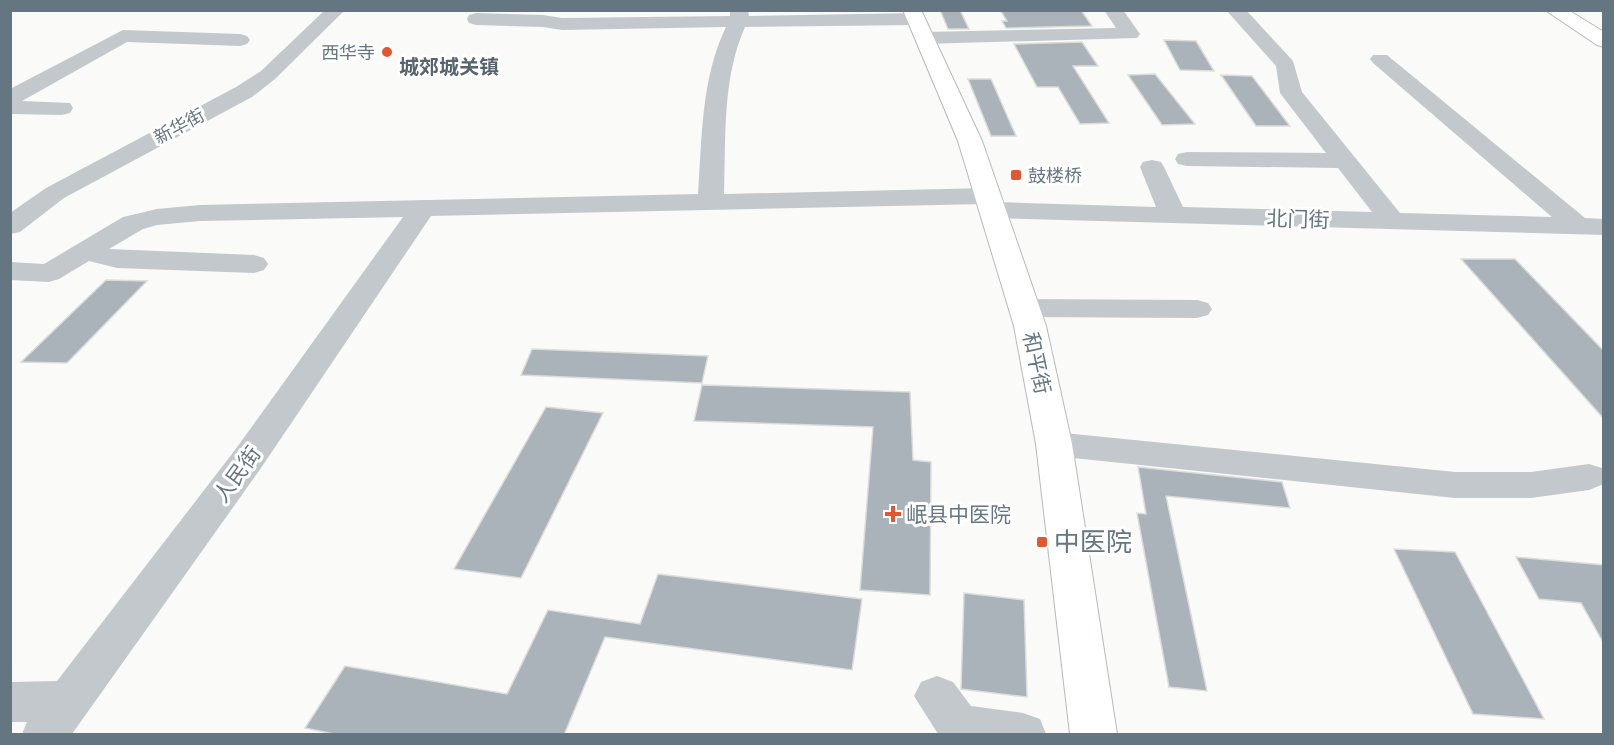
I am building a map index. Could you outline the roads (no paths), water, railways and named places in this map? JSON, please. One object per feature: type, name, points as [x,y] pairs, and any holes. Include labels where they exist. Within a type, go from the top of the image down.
[{"type":"main road","points":[[1554,10],[1604,41]]},
{"type":"main road","points":[[1568,10],[1604,31]]},
{"type":"main road","name":"和平街","points":[[918,23],[970,141],[1030,326],[1054,444],[1094,735]]},
{"type":"street","name":"新华街","points":[[10,226],[23,206],[55,193],[244,92],[268,75],[336,10]]},
{"type":"street","points":[[476,19],[543,21],[562,24],[738,16],[1130,34],[1113,10]]},
{"type":"street","points":[[1235,10],[1286,65],[1292,93],[1392,221]]},
{"type":"street","points":[[711,202],[716,104],[727,45],[738,16]]},
{"type":"street","points":[[10,98],[81,60],[113,52],[123,36],[240,40]]},
{"type":"street","points":[[1380,59],[1591,227]]},
{"type":"street","points":[[10,107],[62,108]]},
{"type":"street","points":[[1187,159],[1344,161]]},
{"type":"street","points":[[1152,167],[1173,215]]},
{"type":"street","name":"北门街","points":[[10,271],[50,273],[133,223],[157,217],[200,213],[711,202],[990,203],[1173,215],[1591,227]]},
{"type":"street","name":"人民街","points":[[57,718],[248,459],[423,208]]},
{"type":"street","points":[[84,252],[117,259],[254,264]]},
{"type":"street","points":[[1024,308],[1197,309]]},
{"type":"street","points":[[1054,444],[1455,484],[1531,484],[1589,477]]},
{"type":"street","points":[[937,696],[958,725],[1023,735]]},
{"type":"street","points":[[10,702],[57,718]]},
{"type":"place","name":"西华寺","points":[[387,52]]},
{"type":"place","name":"鼓楼桥","points":[[1016,175]]},
{"type":"place","name":"岷县中医院","points":[[893,514]]},
{"type":"place","name":"中医院","points":[[1042,542]]},
{"type":"district","name":"城郊城关镇","points":[[449,67]]}]
